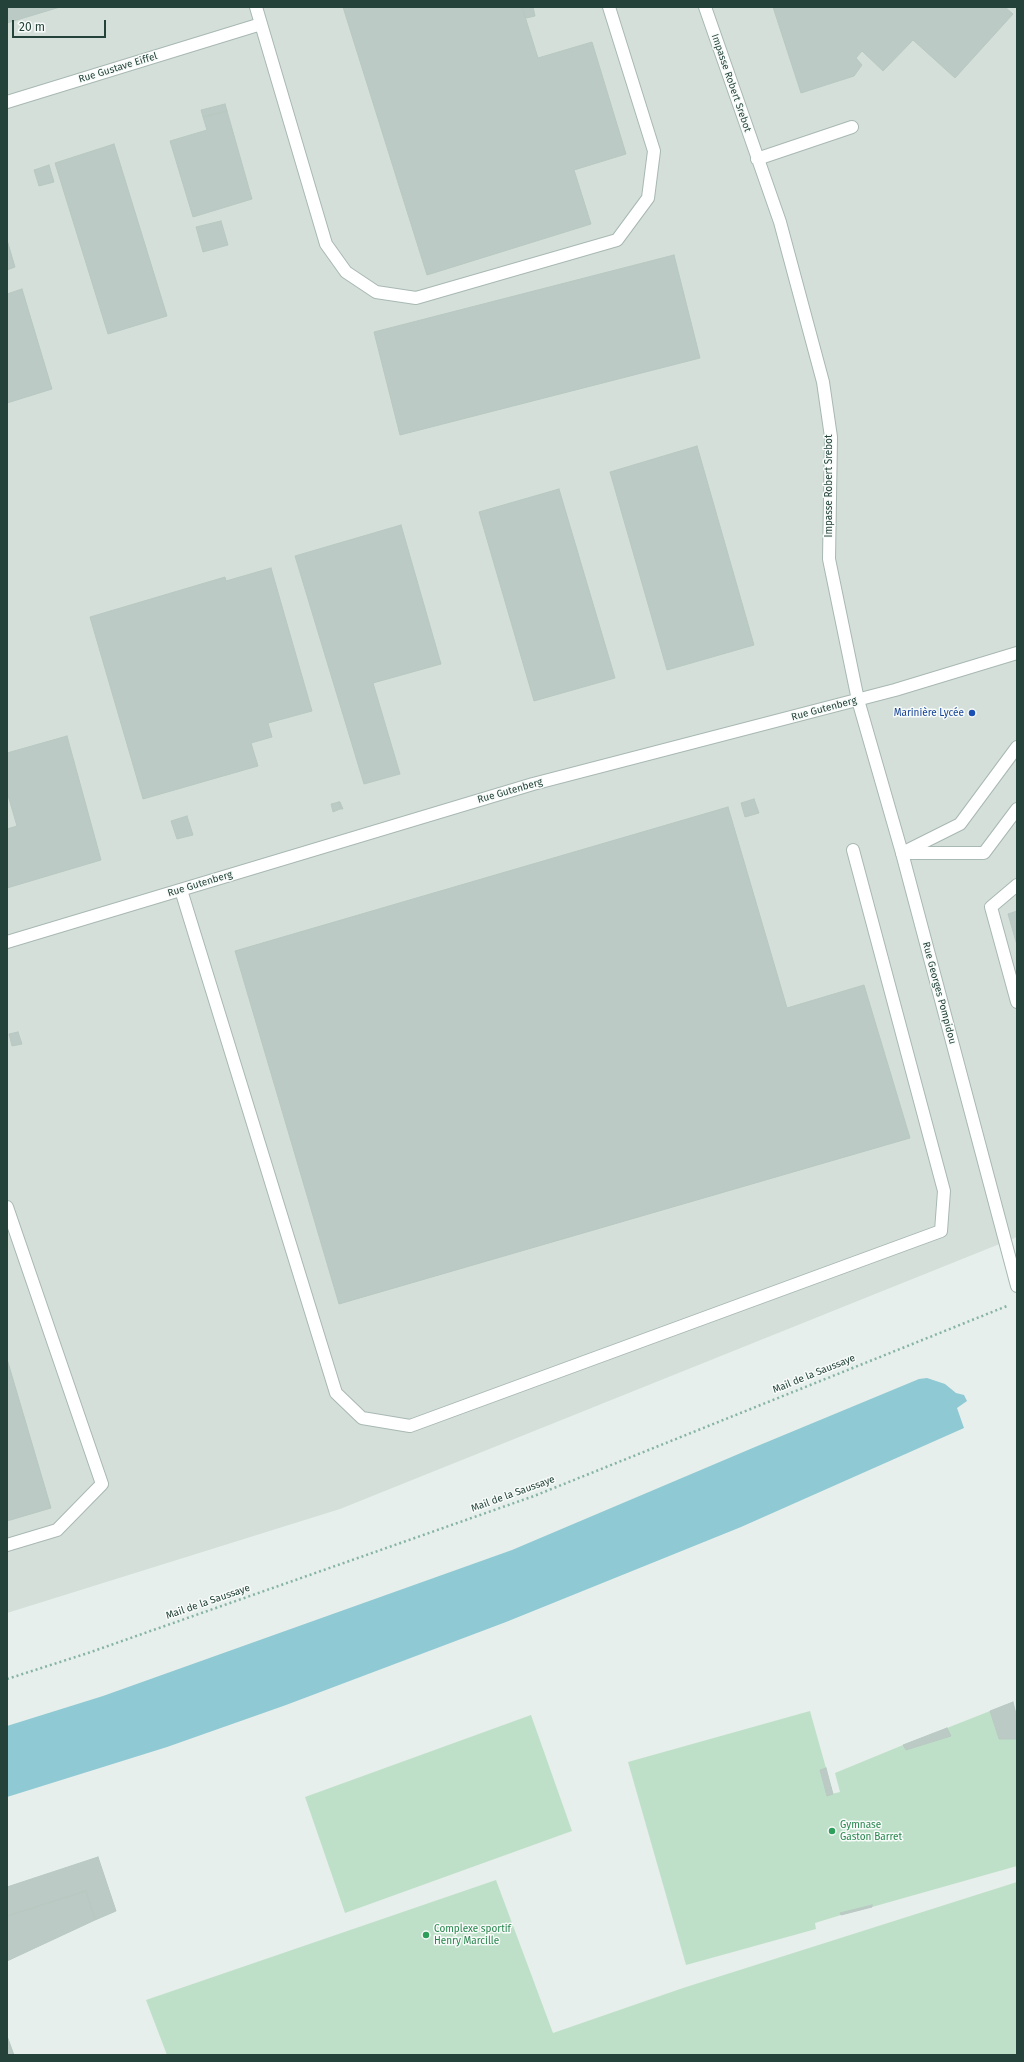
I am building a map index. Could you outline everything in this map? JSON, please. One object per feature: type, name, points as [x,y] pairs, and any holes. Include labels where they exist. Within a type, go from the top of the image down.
[{"type":"street","points":[[256,7],[326,244],[346,272],[376,292],[416,298],[617,240],[648,198],[654,151],[609,7]]},
{"type":"street","name":"Impasse Robert Srebot","points":[[705,7],[780,222],[823,382],[831,437],[828,559],[858,700]]},
{"type":"street","name":"Rue Gustave Eiffel","points":[[7,102],[261,24]]},
{"type":"street","points":[[757,159],[852,127]]},
{"type":"street","name":"Rue Gutenberg","points":[[7,942],[533,784],[858,700],[1017,653]]},
{"type":"street","name":"Rue Georges Pompidou","points":[[858,700],[902,853],[1017,1286]]},
{"type":"street","points":[[902,853],[960,824],[1017,747]]},
{"type":"street","points":[[902,853],[984,853],[1017,809]]},
{"type":"street","points":[[181,890],[336,1392],[362,1418],[410,1426],[941,1231],[944,1191],[853,850]]},
{"type":"street","points":[[1017,885],[991,907],[1017,1002]]},
{"type":"street","points":[[7,1206],[102,1484],[57,1530],[7,1545]]},
{"type":"path","name":"Mail de la Saussaye","points":[[7,1679],[88,1653],[534,1496],[1010,1305]]},
{"type":"shaded area","points":[[7,7],[1017,7],[1017,1237],[340,1509],[7,1613]]},
{"type":"green space","name":"Gymnase Gaston Barret","points":[[810,1711],[826,1768],[820,1770],[827,1795],[840,1792],[835,1773],[903,1745],[906,1750],[950,1736],[947,1728],[990,1711],[999,1739],[1017,1739],[1017,1866],[872,1907],[872,1905],[841,1913],[841,1915],[815,1923],[816,1929],[686,1965],[628,1762]]},
{"type":"green space","points":[[531,1715],[572,1831],[345,1913],[305,1797]]},
{"type":"green space","name":"Complexe sportif Henry Marcille","points":[[496,1880],[553,2033],[683,1988],[1017,1882],[1017,2055],[167,2055],[146,2000]]},
{"type":"water","points":[[927,1378],[945,1384],[956,1393],[964,1395],[967,1401],[957,1408],[964,1428],[741,1527],[506,1622],[286,1705],[167,1747],[7,1797],[7,1726],[103,1696],[512,1550],[919,1379]]},
{"type":"building","points":[[7,7],[60,7],[7,23]]},
{"type":"building","points":[[343,7],[522,7],[538,58],[592,42],[626,154],[574,170],[591,224],[427,275]]},
{"type":"building","points":[[522,7],[533,7],[535,16],[526,18]]},
{"type":"building","points":[[773,7],[1005,7],[1013,14],[955,78],[913,40],[883,71],[862,51],[856,58],[862,65],[854,76],[801,93]]},
{"type":"building","points":[[225,104],[227,111],[203,117],[201,110]]},
{"type":"building","points":[[227,111],[252,199],[193,217],[170,141],[207,130],[203,117]]},
{"type":"building","points":[[114,144],[167,316],[108,334],[55,163]]},
{"type":"building","points":[[49,165],[54,182],[39,186],[34,170]]},
{"type":"building","points":[[221,221],[228,245],[203,252],[196,227]]},
{"type":"building","points":[[7,240],[15,267],[7,270]]},
{"type":"building","points":[[674,255],[700,358],[400,435],[374,332]]},
{"type":"building","points":[[22,289],[52,389],[7,403],[7,294]]},
{"type":"building","points":[[697,446],[754,645],[667,670],[610,472]]},
{"type":"building","points":[[559,489],[615,678],[534,701],[479,512]]},
{"type":"building","points":[[401,525],[441,664],[373,683],[400,774],[364,784],[295,556]]},
{"type":"building","points":[[271,568],[312,711],[268,723],[272,737],[251,743],[258,766],[143,799],[90,617],[225,577],[226,581]]},
{"type":"building","points":[[67,736],[101,860],[7,888],[7,829],[17,826],[7,792],[7,753]]},
{"type":"building","points":[[754,799],[759,813],[745,817],[741,803]]},
{"type":"building","points":[[339,802],[340,809],[333,812],[331,804]]},
{"type":"building","points":[[340,802],[343,809],[340,809]]},
{"type":"building","points":[[728,807],[787,1008],[864,985],[910,1138],[339,1304],[235,951]]},
{"type":"building","points":[[187,816],[193,835],[177,839],[171,821]]},
{"type":"building","points":[[1017,911],[1017,945],[1008,914]]},
{"type":"building","points":[[18,1032],[22,1044],[12,1046],[9,1034]]},
{"type":"building","points":[[7,1359],[51,1508],[7,1521]]},
{"type":"building","points":[[1013,1702],[1017,1718],[1017,1739],[999,1739],[990,1711]]},
{"type":"building","points":[[947,1728],[951,1736],[906,1750],[903,1745]]},
{"type":"building","points":[[826,1768],[833,1794],[827,1796],[820,1770]]},
{"type":"building","points":[[98,1857],[116,1911],[95,1920],[86,1891],[7,1916],[7,1887]]},
{"type":"building","points":[[86,1891],[95,1920],[7,1961],[7,1916]]},
{"type":"building","points":[[872,1905],[872,1907],[841,1915],[840,1913]]},
{"type":"building","points":[[7,2036],[14,2055],[7,2055]]},
{"type":"place","name":"Marinière Lycée","points":[[972,713]]},
{"type":"place","name":"Gymnase Gaston Barret","points":[[832,1831]]},
{"type":"place","name":"Complexe sportif Henry Marcille","points":[[426,1935]]}]
